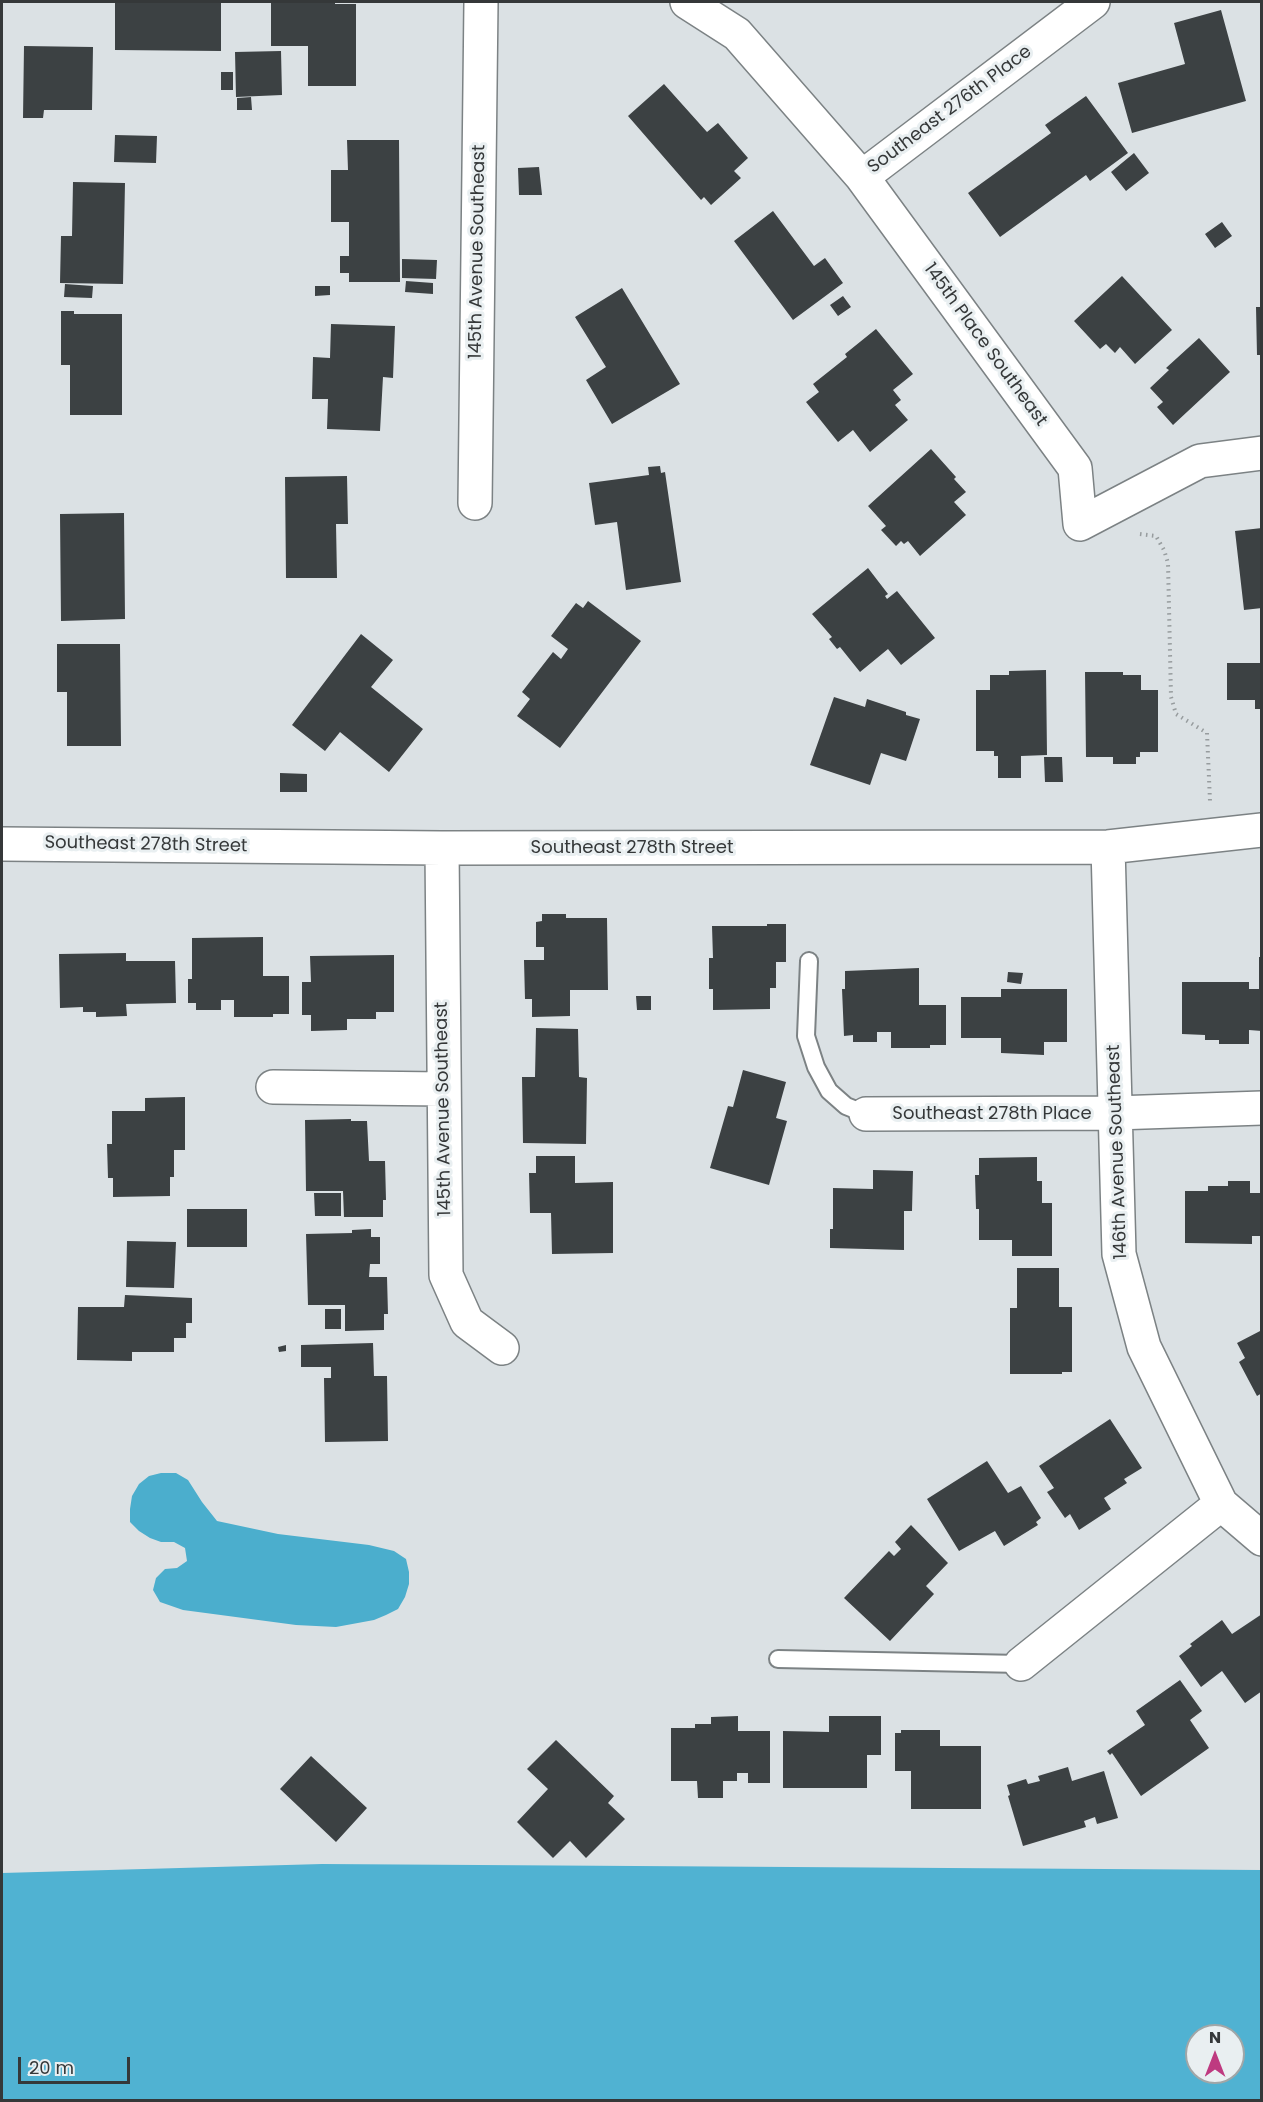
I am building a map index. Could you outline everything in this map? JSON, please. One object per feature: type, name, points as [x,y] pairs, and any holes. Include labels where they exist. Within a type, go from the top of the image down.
[{"type":"street","name":"145th Avenue Southeast","points":[[475,503],[481,2]]},
{"type":"street","name":"Southeast 276th Place","points":[[687,2],[737,34],[862,177],[1093,2]]},
{"type":"street","name":"145th Place Southeast","points":[[862,177],[1075,468],[1080,524],[1200,461],[1262,453]]},
{"type":"street","name":"Southeast 278th Street","points":[[2,844],[442,848],[1108,847],[1262,830]]},
{"type":"street","name":"146th Avenue Southeast","points":[[1108,847],[1119,1254],[1144,1347],[1221,1504]]},
{"type":"street","name":"145th Avenue Southeast","points":[[442,848],[446,1275],[467,1322],[502,1348]]},
{"type":"street","points":[[273,1087],[443,1089]]},
{"type":"street","name":"Southeast 278th Place","points":[[866,1114],[1115,1113],[1262,1108]]},
{"type":"street","points":[[1020,1664],[1221,1504],[1262,1539]]},
{"type":"lane","points":[[808,961],[806,1036],[816,1066],[829,1091],[846,1106],[866,1114]]},
{"type":"lane","points":[[778,1659],[1020,1664]]},
{"type":"path","points":[[1134,533],[1156,536],[1168,563],[1171,697],[1176,714],[1207,733],[1211,835]]},
{"type":"shaded area","points":[[176,1473],[188,1480],[217,1521],[278,1534],[369,1545],[394,1551],[406,1559],[409,1584],[405,1597],[398,1609],[386,1615],[374,1620],[336,1627],[296,1625],[183,1610],[160,1602],[153,1590],[156,1578],[165,1569],[177,1568],[187,1561],[185,1548],[174,1542],[161,1542],[150,1538],[139,1531],[130,1522],[130,1509],[132,1496],[139,1484],[149,1476]]},
{"type":"shaded area","points":[[322,1864],[1261,1870],[1261,2100],[2,2100],[2,1873]]},
{"type":"building","points":[[115,2],[221,2],[221,51],[115,50]]},
{"type":"building","points":[[271,2],[356,4],[356,86],[308,86],[308,46],[271,46]]},
{"type":"building","points":[[1221,10],[1246,101],[1132,133],[1118,83],[1185,64],[1174,23]]},
{"type":"building","points":[[24,46],[93,47],[92,110],[44,110],[43,118],[23,118]]},
{"type":"building","points":[[281,51],[282,95],[236,97],[235,52]]},
{"type":"building","points":[[221,72],[233,72],[233,90],[221,90]]},
{"type":"building","points":[[664,84],[707,132],[718,123],[748,158],[734,171],[741,178],[711,205],[704,197],[701,200],[628,116]]},
{"type":"building","points":[[1086,96],[1128,153],[1090,181],[1086,175],[1000,237],[968,193],[1051,133],[1045,125]]},
{"type":"building","points":[[251,97],[252,110],[237,110],[237,98]]},
{"type":"building","points":[[115,135],[157,136],[156,163],[114,162]]},
{"type":"building","points":[[347,140],[399,140],[400,282],[349,282],[349,273],[340,273],[340,256],[349,256],[349,222],[331,222],[331,170],[348,170]]},
{"type":"building","points":[[1134,153],[1149,173],[1126,191],[1111,172]]},
{"type":"building","points":[[539,167],[542,195],[519,195],[518,168]]},
{"type":"building","points":[[73,182],[125,183],[123,284],[60,283],[61,236],[72,236]]},
{"type":"building","points":[[773,211],[814,266],[825,258],[843,283],[793,320],[734,241]]},
{"type":"building","points":[[1222,222],[1232,236],[1215,248],[1205,234]]},
{"type":"building","points":[[402,259],[437,260],[436,279],[402,278]]},
{"type":"building","points":[[1122,276],[1172,330],[1135,364],[1120,347],[1115,353],[1106,344],[1100,349],[1074,321]]},
{"type":"building","points":[[406,281],[433,283],[433,294],[405,292]]},
{"type":"building","points":[[65,284],[93,286],[92,298],[64,297]]},
{"type":"building","points":[[315,286],[330,286],[330,295],[315,296]]},
{"type":"building","points":[[622,288],[680,384],[612,424],[586,380],[606,367],[575,317]]},
{"type":"building","points":[[843,296],[851,307],[838,316],[830,305]]},
{"type":"building","points":[[1256,307],[1262,307],[1262,355],[1257,355]]},
{"type":"building","points":[[61,311],[74,311],[74,314],[122,314],[122,415],[70,415],[70,365],[61,365]]},
{"type":"building","points":[[331,324],[395,326],[393,378],[383,377],[380,431],[327,429],[328,399],[312,399],[313,357],[330,358]]},
{"type":"building","points":[[876,329],[913,374],[893,390],[901,400],[895,405],[908,420],[870,452],[853,430],[838,442],[806,402],[819,392],[813,384],[847,357],[845,354]]},
{"type":"building","points":[[1199,338],[1230,372],[1173,425],[1157,407],[1163,402],[1150,388],[1169,370],[1166,368]]},
{"type":"building","points":[[931,449],[966,492],[954,502],[966,515],[920,556],[908,541],[904,544],[901,541],[896,546],[881,530],[886,526],[868,506]]},
{"type":"building","points":[[660,466],[661,473],[665,472],[681,582],[626,590],[617,522],[595,525],[589,483],[649,475],[648,467]]},
{"type":"building","points":[[347,476],[348,524],[336,524],[337,578],[286,578],[285,477]]},
{"type":"building","points":[[124,513],[125,619],[61,621],[60,514]]},
{"type":"building","points":[[1262,528],[1262,608],[1244,610],[1235,531]]},
{"type":"building","points":[[868,568],[888,594],[885,596],[887,599],[897,591],[935,638],[901,665],[888,649],[860,672],[840,647],[837,649],[829,639],[832,637],[812,614]]},
{"type":"building","points":[[588,601],[641,641],[560,748],[517,716],[530,699],[522,692],[553,652],[561,659],[568,649],[551,636],[576,603],[583,608]]},
{"type":"building","points":[[361,634],[393,660],[371,687],[423,729],[389,772],[340,732],[325,751],[292,725]]},
{"type":"building","points":[[57,644],[120,644],[121,746],[67,746],[67,692],[57,692]]},
{"type":"building","points":[[1227,663],[1262,663],[1262,709],[1255,709],[1255,700],[1227,700]]},
{"type":"building","points":[[1046,670],[1047,755],[1021,756],[1021,778],[998,778],[998,756],[994,756],[994,751],[976,751],[976,690],[990,690],[990,675],[1009,675],[1009,671]]},
{"type":"building","points":[[1085,672],[1123,672],[1123,675],[1141,675],[1141,690],[1158,690],[1158,752],[1140,752],[1140,757],[1136,757],[1136,764],[1113,764],[1113,757],[1086,757]]},
{"type":"building","points":[[834,697],[865,707],[867,699],[920,719],[906,761],[881,753],[870,785],[810,765]]},
{"type":"building","points":[[1044,757],[1062,757],[1063,782],[1045,782]]},
{"type":"building","points":[[280,773],[307,774],[307,792],[280,792]]},
{"type":"building","points":[[542,914],[566,914],[566,918],[607,918],[608,990],[570,990],[570,1016],[532,1017],[532,999],[525,999],[524,960],[544,960],[544,947],[536,947],[536,922],[542,921]]},
{"type":"building","points":[[767,924],[786,924],[786,962],[776,962],[776,988],[770,988],[770,1009],[713,1010],[713,989],[709,989],[709,958],[713,958],[712,926],[767,926]]},
{"type":"building","points":[[263,937],[263,976],[289,976],[289,1014],[273,1014],[273,1017],[234,1017],[234,1000],[221,1000],[221,1010],[196,1010],[196,1003],[188,1003],[188,979],[192,979],[192,938]]},
{"type":"building","points":[[126,953],[126,961],[175,961],[176,1003],[126,1004],[127,1016],[96,1017],[96,1012],[83,1012],[83,1007],[60,1008],[59,954]]},
{"type":"building","points":[[394,955],[394,1012],[376,1012],[376,1019],[347,1019],[347,1030],[311,1031],[311,1015],[302,1015],[302,982],[311,982],[310,956]]},
{"type":"building","points":[[1259,957],[1262,957],[1262,1031],[1249,1030],[1249,1044],[1219,1044],[1219,1040],[1205,1040],[1205,1035],[1182,1034],[1182,982],[1249,982],[1249,989],[1259,989]]},
{"type":"building","points":[[919,968],[919,1005],[946,1005],[946,1045],[930,1045],[930,1048],[891,1048],[891,1032],[877,1032],[877,1042],[853,1042],[853,1035],[844,1036],[842,989],[845,989],[845,971]]},
{"type":"building","points":[[1008,972],[1023,973],[1021,984],[1007,982]]},
{"type":"building","points":[[1001,989],[1067,989],[1067,1042],[1044,1042],[1044,1055],[1001,1053],[1001,1038],[961,1038],[961,997],[1001,997]]},
{"type":"building","points":[[636,996],[651,996],[651,1010],[637,1010]]},
{"type":"building","points":[[536,1028],[578,1029],[579,1077],[587,1078],[586,1144],[523,1143],[522,1077],[535,1077]]},
{"type":"building","points":[[743,1070],[786,1082],[776,1118],[787,1121],[769,1185],[710,1168],[728,1106],[733,1107]]},
{"type":"building","points":[[185,1097],[185,1150],[174,1150],[174,1177],[170,1177],[170,1196],[113,1197],[113,1178],[108,1178],[107,1144],[112,1144],[112,1111],[145,1111],[145,1098]]},
{"type":"building","points":[[351,1119],[351,1121],[367,1121],[369,1161],[385,1161],[386,1200],[383,1200],[383,1217],[344,1217],[343,1191],[306,1191],[305,1120]]},
{"type":"building","points":[[536,1156],[575,1156],[575,1183],[613,1182],[613,1253],[552,1254],[551,1213],[530,1213],[529,1173],[536,1173]]},
{"type":"building","points":[[1037,1157],[1037,1181],[1042,1181],[1042,1203],[1052,1203],[1052,1256],[1012,1256],[1012,1240],[979,1240],[979,1209],[976,1209],[975,1175],[979,1175],[979,1158]]},
{"type":"building","points":[[873,1170],[913,1171],[912,1211],[904,1211],[904,1250],[830,1248],[830,1229],[833,1229],[833,1188],[873,1189]]},
{"type":"building","points":[[1228,1181],[1250,1181],[1250,1193],[1262,1193],[1262,1236],[1252,1236],[1252,1244],[1185,1243],[1185,1191],[1208,1191],[1208,1186],[1228,1186]]},
{"type":"building","points":[[314,1193],[341,1193],[341,1216],[315,1216]]},
{"type":"building","points":[[187,1209],[247,1209],[247,1247],[187,1247]]},
{"type":"building","points":[[371,1229],[371,1237],[380,1237],[380,1264],[370,1264],[369,1277],[387,1277],[388,1314],[384,1314],[384,1330],[345,1331],[345,1305],[308,1305],[306,1234],[352,1233],[352,1230]]},
{"type":"building","points":[[127,1241],[176,1242],[174,1288],[126,1287]]},
{"type":"building","points":[[1017,1268],[1059,1268],[1059,1307],[1072,1307],[1072,1372],[1010,1374],[1010,1308],[1017,1308]]},
{"type":"building","points":[[125,1295],[192,1298],[192,1323],[186,1323],[186,1338],[174,1338],[174,1352],[132,1352],[132,1361],[77,1360],[78,1307],[124,1307]]},
{"type":"building","points":[[325,1309],[341,1309],[341,1329],[325,1329]]},
{"type":"building","points":[[1262,1330],[1262,1393],[1257,1396],[1239,1362],[1245,1358],[1237,1343]]},
{"type":"building","points":[[373,1343],[374,1376],[387,1376],[388,1441],[325,1442],[324,1378],[331,1378],[331,1367],[301,1367],[301,1345]]},
{"type":"building","points":[[286,1345],[286,1351],[279,1352],[278,1347]]},
{"type":"building","points":[[1110,1419],[1142,1468],[1124,1479],[1127,1483],[1104,1498],[1111,1509],[1079,1530],[1070,1514],[1065,1518],[1047,1492],[1054,1488],[1039,1466]]},
{"type":"building","points":[[987,1461],[1008,1493],[1021,1486],[1041,1518],[1036,1522],[1038,1525],[1004,1546],[995,1531],[959,1551],[927,1499]]},
{"type":"building","points":[[911,1525],[948,1563],[926,1586],[934,1594],[890,1641],[844,1598],[889,1551],[894,1556],[901,1549],[895,1542]]},
{"type":"building","points":[[1262,1614],[1262,1691],[1245,1703],[1222,1671],[1201,1687],[1179,1656],[1192,1646],[1190,1644],[1222,1620],[1232,1634]]},
{"type":"building","points":[[1180,1680],[1202,1711],[1190,1720],[1209,1748],[1141,1796],[1112,1753],[1110,1755],[1107,1751],[1145,1725],[1136,1711]]},
{"type":"building","points":[[738,1716],[738,1731],[770,1731],[770,1783],[748,1783],[748,1773],[737,1773],[737,1781],[723,1781],[723,1798],[698,1798],[697,1781],[671,1781],[671,1728],[695,1728],[695,1724],[711,1724],[711,1717]]},
{"type":"building","points":[[829,1716],[881,1716],[881,1755],[867,1755],[867,1788],[783,1788],[783,1731],[829,1732]]},
{"type":"building","points":[[901,1730],[940,1730],[940,1746],[981,1746],[981,1809],[911,1809],[911,1771],[895,1771],[895,1733],[901,1733]]},
{"type":"building","points":[[556,1740],[614,1796],[608,1803],[625,1819],[586,1858],[570,1841],[553,1858],[517,1822],[548,1789],[527,1769]]},
{"type":"building","points":[[311,1756],[367,1808],[336,1842],[280,1789]]},
{"type":"building","points":[[1068,1767],[1072,1781],[1104,1771],[1118,1818],[1097,1824],[1095,1817],[1084,1821],[1086,1827],[1023,1846],[1008,1796],[1010,1795],[1007,1785],[1026,1779],[1028,1784],[1040,1781],[1038,1776]]}]
